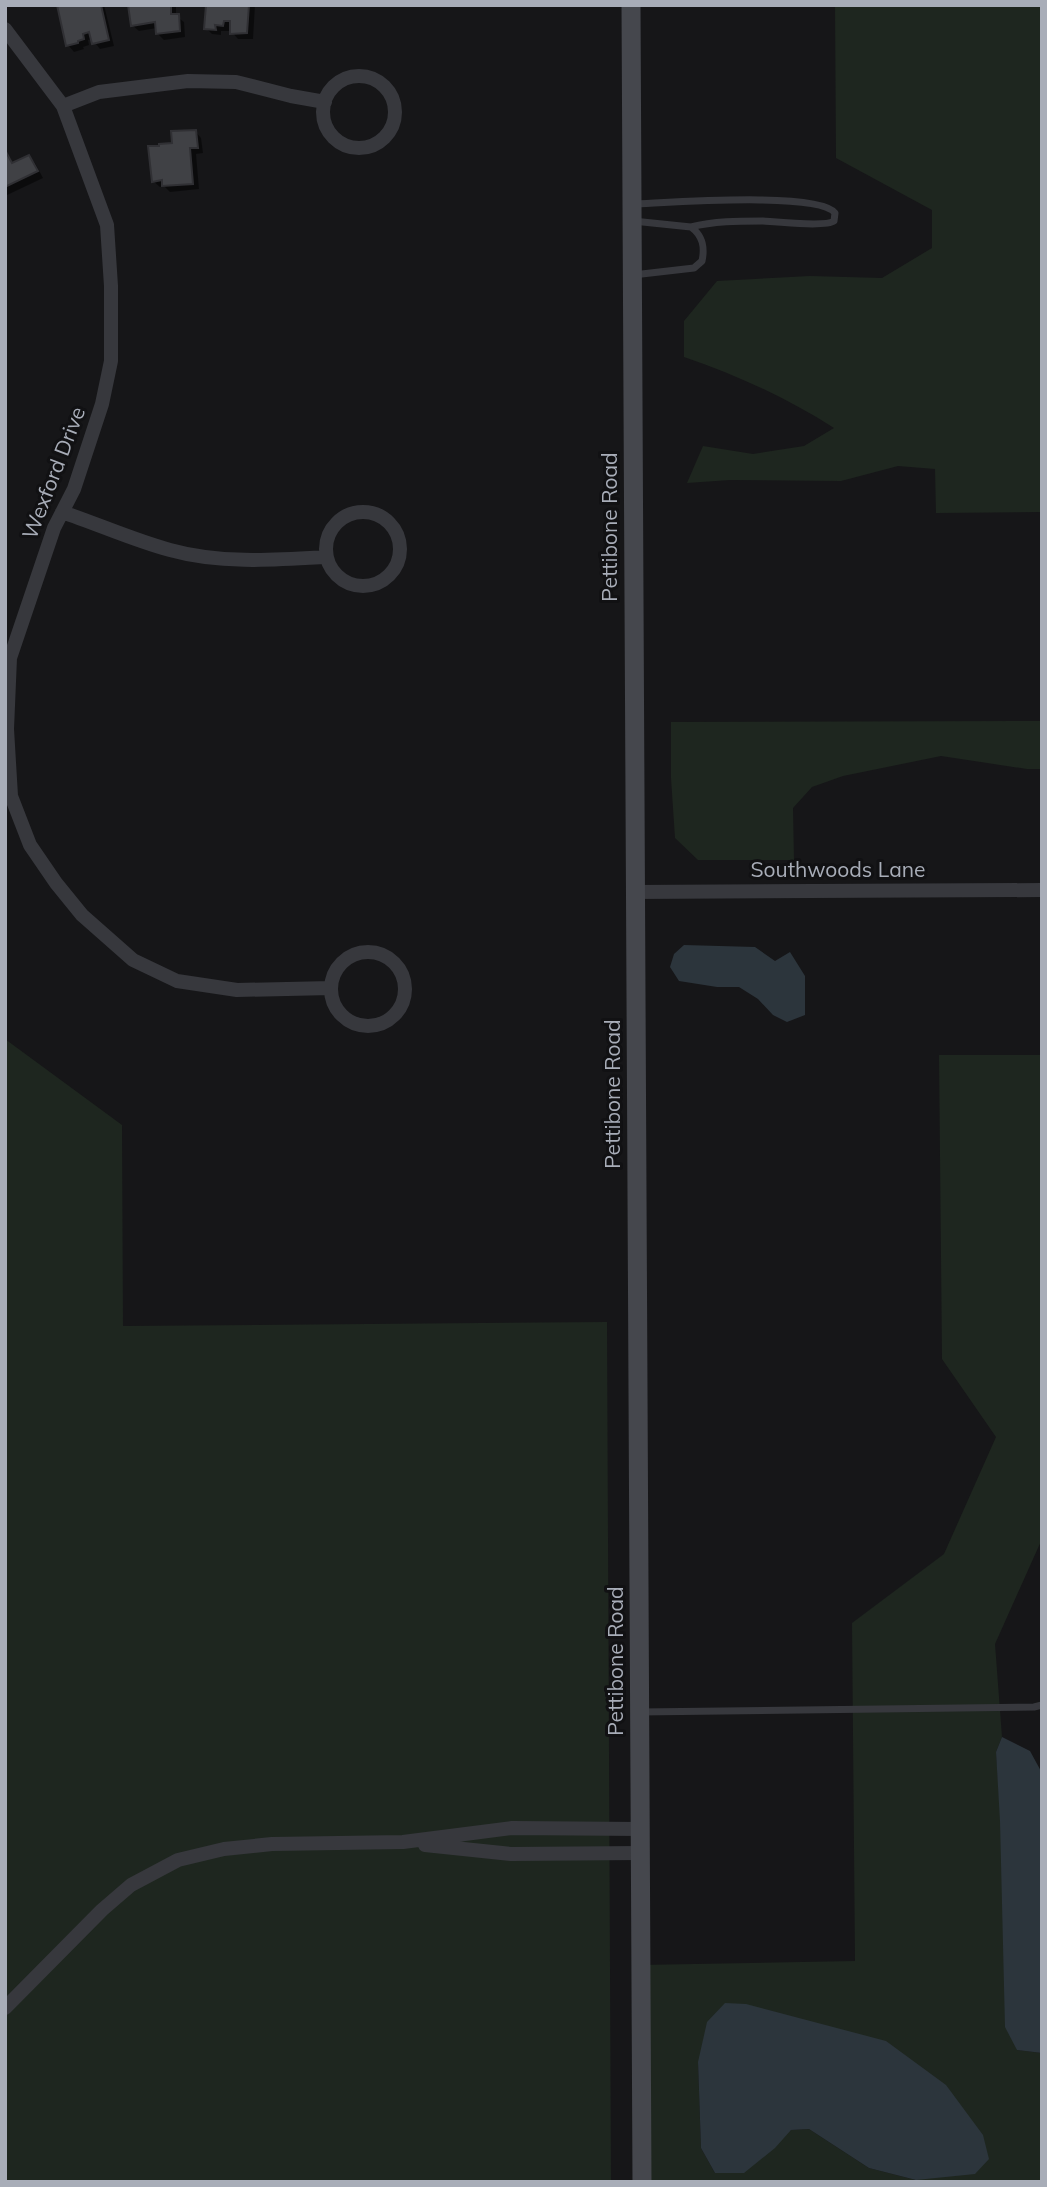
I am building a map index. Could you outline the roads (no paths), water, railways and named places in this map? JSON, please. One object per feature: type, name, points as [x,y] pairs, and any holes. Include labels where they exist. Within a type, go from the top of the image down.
[{"type":"street","name":"Pettibone Road","points":[[631,5],[642,2182]]},
{"type":"street","name":"Wexford Drive","points":[[5,29],[63,106],[107,225],[111,286],[111,361],[99,415],[74,489],[54,528],[10,658],[7,729],[11,796],[30,845],[82,915],[133,960],[177,981],[237,990],[331,988]]},
{"type":"street","points":[[351,77],[375,79],[386,86],[393,97],[396,109],[394,122],[389,133],[371,147],[349,147],[339,142],[325,124],[324,102],[339,82],[351,77]]},
{"type":"street","points":[[63,106],[99,92],[188,82],[236,82],[324,102]]},
{"type":"street","points":[[358,512],[382,516],[398,535],[401,547],[394,570],[385,580],[362,587],[340,578],[331,569],[326,557],[329,533],[336,523],[358,512]]},
{"type":"street","points":[[62,513],[172,551],[215,558],[275,560],[326,557]]},
{"type":"street","name":"Southwoods Lane","points":[[634,892],[1042,890]]},
{"type":"street","points":[[373,952],[384,955],[402,972],[405,997],[393,1018],[370,1027],[347,1020],[338,1012],[332,1000],[331,988],[339,965],[348,957],[373,952]]},
{"type":"street","points":[[5,2008],[102,1910],[131,1885],[178,1860],[224,1849],[272,1844],[403,1842],[512,1828],[640,1829]]},
{"type":"street","points":[[403,1842],[511,1854],[640,1853]]},
{"type":"lane","points":[[632,213],[748,200],[796,201],[822,205],[832,209],[835,214],[834,221],[827,225],[809,222],[731,222],[706,223],[691,227]]},
{"type":"lane","points":[[632,213],[691,227],[704,243],[702,261],[694,268],[632,275]]},
{"type":"lane","points":[[639,1712],[1042,1705]]}]
